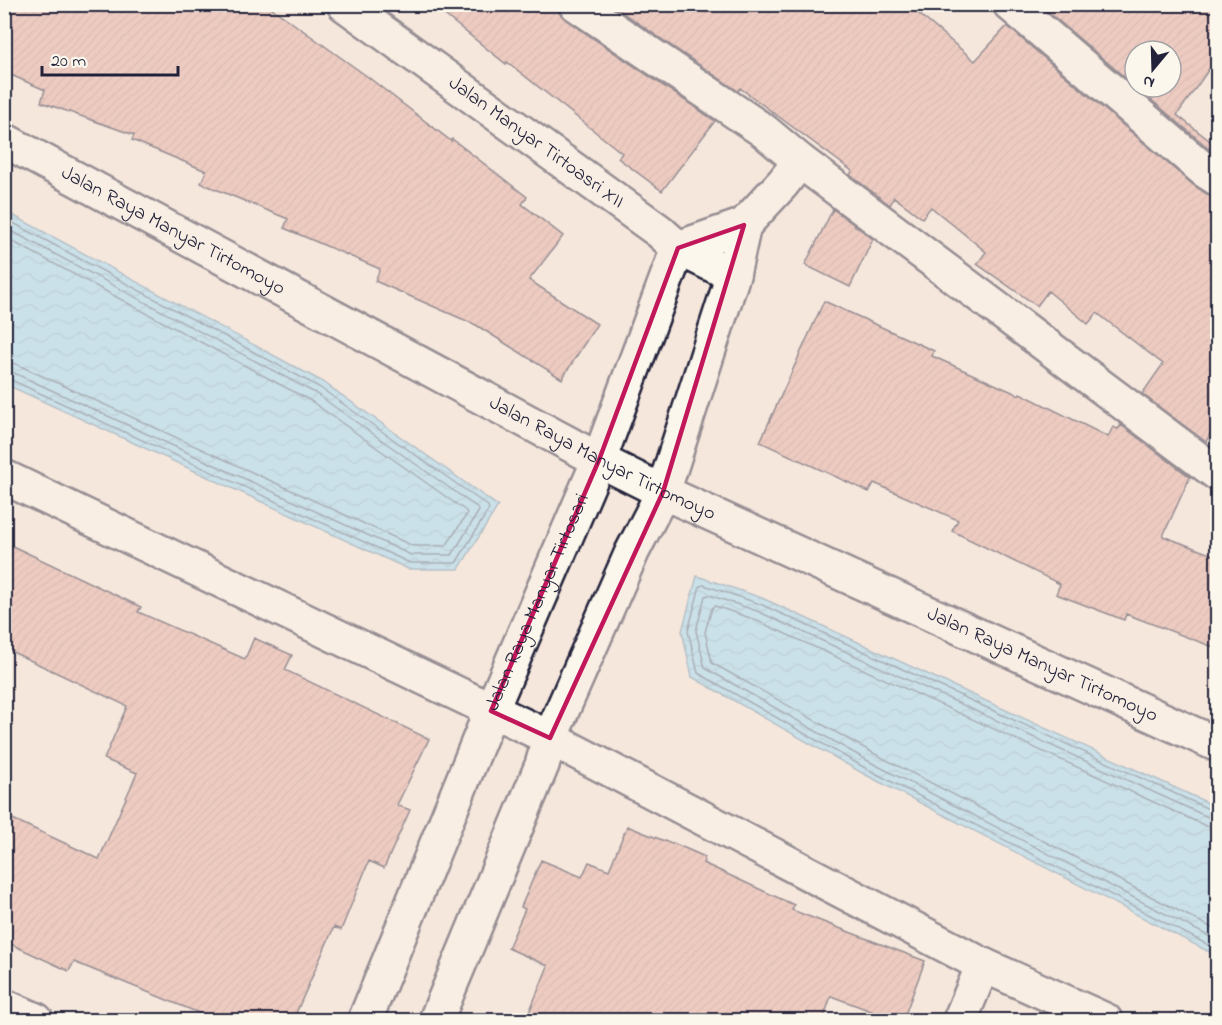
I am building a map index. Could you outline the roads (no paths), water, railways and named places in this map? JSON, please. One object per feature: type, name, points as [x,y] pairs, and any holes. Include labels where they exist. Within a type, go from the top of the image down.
[{"type":"street","name":"Jalan Manyar Tirtoasri XII","points":[[344,4],[659,231],[678,248],[733,275]]},
{"type":"street","points":[[576,4],[764,131],[792,171],[1218,474]]},
{"type":"street","points":[[1010,4],[1211,174]]},
{"type":"street","name":"Jalan Raya Manyar Tirtomoyo","points":[[4,140],[599,460],[663,492],[1218,745]]},
{"type":"street","points":[[678,248],[744,225],[792,171]]},
{"type":"street","points":[[436,1020],[542,765],[550,738],[632,552],[663,492],[733,275],[744,225]]},
{"type":"street","name":"Jalan Raya Manyar Tirtosari","points":[[365,1020],[517,648],[599,460],[678,248]]},
{"type":"street","points":[[4,477],[550,738],[983,966],[1105,1020]]},
{"type":"street","points":[[960,1020],[983,966]]},
{"type":"street","points":[[4,1006],[36,1020]]},
{"type":"water","points":[[5,211],[323,382],[498,506],[459,569],[408,569],[5,384]]},
{"type":"water","points":[[697,576],[762,598],[1217,807],[1217,956],[864,774],[692,677],[682,631]]}]
